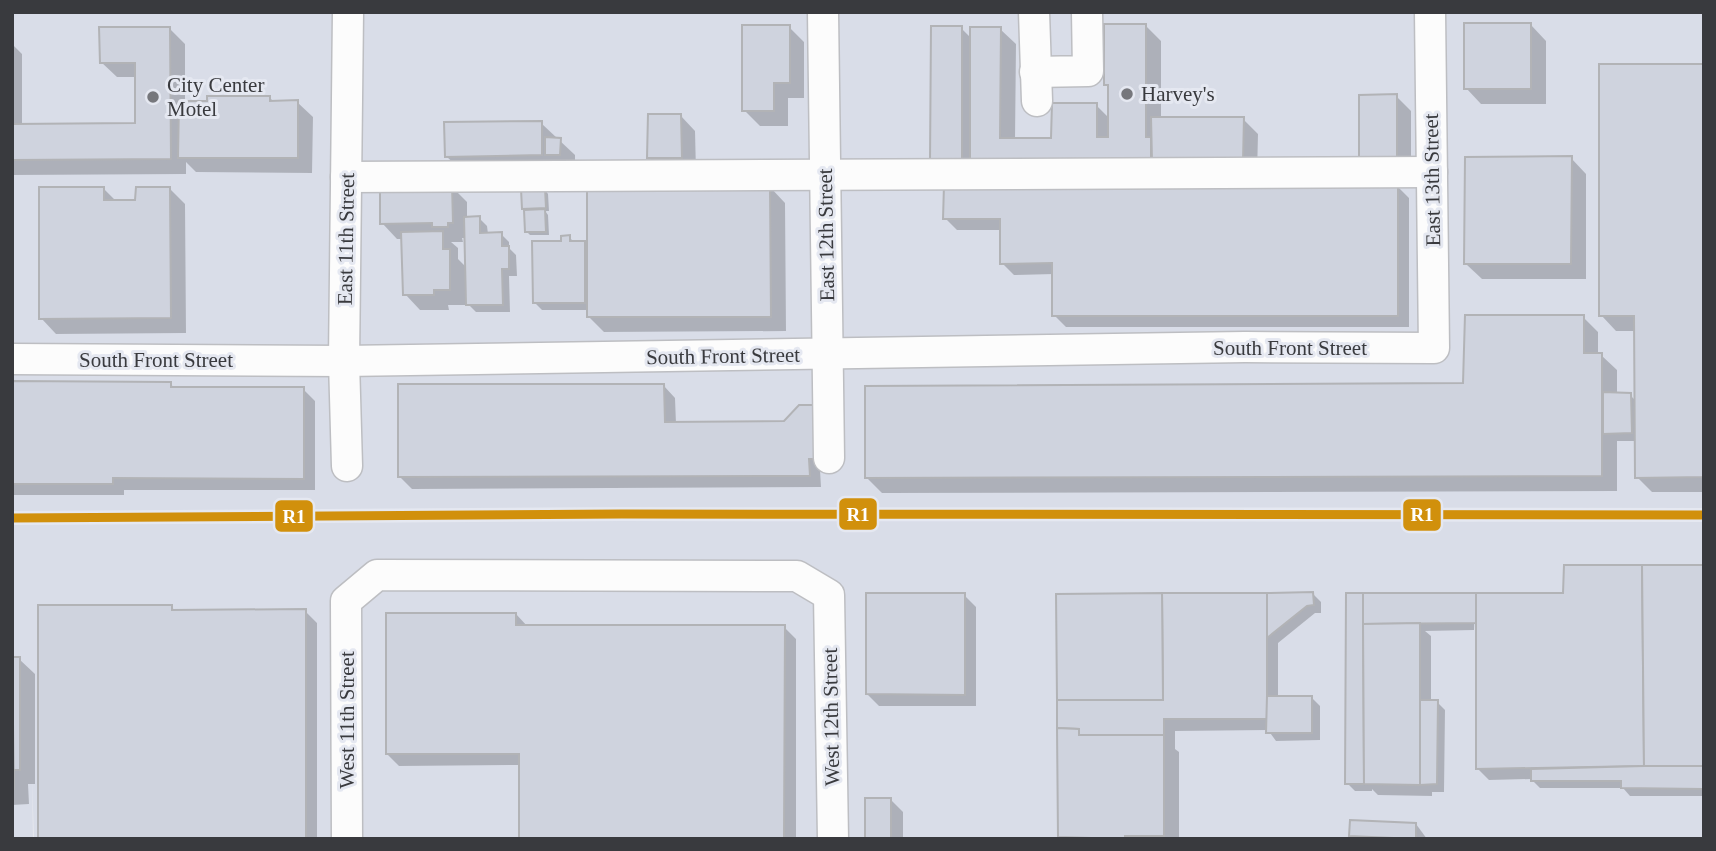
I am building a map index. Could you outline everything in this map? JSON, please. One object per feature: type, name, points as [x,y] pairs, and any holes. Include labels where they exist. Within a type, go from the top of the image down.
[{"type":"street","name":"East 11th Street","points":[[347,466],[344,361],[348,12]]},
{"type":"street","name":"East 12th Street","points":[[823,12],[829,458]]},
{"type":"street","points":[[1034,12],[1036,86],[1088,71],[1087,12]]},
{"type":"street","name":"East 13th Street","points":[[1430,12],[1434,348]]},
{"type":"street","points":[[346,177],[1432,172]]},
{"type":"street","name":"South Front Street","points":[[12,359],[344,361],[1245,347],[1434,348]]},
{"type":"street","name":"West 12th Street","points":[[346,601],[377,575],[797,576],[829,595],[833,839]]},
{"type":"street","name":"West 11th Street","points":[[346,601],[347,839]]},
{"type":"shaded area","points":[[12,12],[1704,12],[1704,839],[34,839],[32,779],[33,839],[12,839]]},
{"type":"building","points":[[1464,23],[1531,23],[1531,89],[1464,89]]},
{"type":"building","name":"Harvey's","points":[[1104,24],[1146,24],[1146,137],[1151,137],[1151,163],[970,162],[970,27],[1001,27],[1000,138],[1051,138],[1052,103],[1097,103],[1097,137],[1108,137],[1108,85],[1104,85]]},
{"type":"building","points":[[742,25],[790,25],[790,83],[774,83],[774,111],[742,111]]},
{"type":"building","points":[[931,26],[962,26],[962,161],[930,162]]},
{"type":"building","name":"City Center Motel","points":[[99,27],[170,27],[171,159],[12,160],[12,124],[135,123],[135,63],[100,63]]},
{"type":"building","points":[[1599,64],[1704,64],[1704,477],[1635,478],[1634,316],[1599,316]]},
{"type":"building","points":[[1397,94],[1397,160],[1359,160],[1359,95]]},
{"type":"building","points":[[207,96],[270,96],[270,101],[298,100],[298,158],[178,158],[179,101],[207,101]]},
{"type":"building","points":[[648,114],[681,114],[682,158],[647,158]]},
{"type":"building","points":[[1151,117],[1244,117],[1243,161],[1152,161]]},
{"type":"building","points":[[542,121],[542,155],[445,157],[444,122]]},
{"type":"building","points":[[545,137],[561,138],[560,155],[545,155]]},
{"type":"building","points":[[1572,156],[1571,264],[1464,264],[1465,157]]},
{"type":"building","points":[[452,184],[453,223],[448,223],[448,227],[432,227],[432,223],[380,224],[380,186]]},
{"type":"building","points":[[1398,184],[1398,316],[1052,316],[1052,263],[1000,264],[1000,219],[943,219],[944,185]]},
{"type":"building","points":[[770,185],[771,317],[587,317],[587,186]]},
{"type":"building","points":[[39,187],[104,187],[104,200],[135,200],[136,187],[170,187],[171,318],[39,319]]},
{"type":"building","points":[[545,188],[546,208],[522,209],[521,189]]},
{"type":"building","points":[[545,209],[546,232],[525,232],[524,210]]},
{"type":"building","points":[[480,216],[480,233],[502,232],[502,246],[509,246],[509,269],[502,269],[503,305],[466,305],[464,217]]},
{"type":"building","points":[[443,231],[443,249],[450,249],[450,290],[434,290],[434,295],[403,295],[401,232]]},
{"type":"building","points":[[570,235],[570,241],[585,241],[585,303],[533,303],[532,241],[561,241],[561,236]]},
{"type":"building","points":[[1465,315],[1584,315],[1584,353],[1602,353],[1602,476],[865,478],[865,386],[1463,383]]},
{"type":"building","points":[[12,381],[171,382],[171,387],[304,387],[304,479],[113,478],[113,484],[12,484]]},
{"type":"building","points":[[398,384],[664,384],[665,422],[784,421],[799,405],[824,405],[824,459],[809,459],[810,476],[398,477]]},
{"type":"building","points":[[1603,392],[1631,393],[1632,433],[1603,434]]},
{"type":"building","points":[[1564,565],[1642,565],[1644,766],[1476,769],[1476,593],[1563,593]]},
{"type":"building","points":[[1642,565],[1704,565],[1704,766],[1644,766]]},
{"type":"building","points":[[1313,592],[1314,605],[1307,606],[1267,638],[1267,593]]},
{"type":"building","points":[[866,593],[965,593],[965,695],[866,694]]},
{"type":"building","points":[[1162,593],[1267,593],[1267,719],[1164,719],[1164,735],[1079,735],[1079,729],[1057,728],[1057,700],[1163,700]]},
{"type":"building","points":[[1162,593],[1163,700],[1057,700],[1056,594]]},
{"type":"building","points":[[1346,593],[1363,593],[1364,784],[1345,784]]},
{"type":"building","points":[[1363,593],[1476,593],[1476,623],[1363,624]]},
{"type":"building","points":[[38,605],[172,605],[172,610],[306,609],[306,839],[38,839]]},
{"type":"building","points":[[386,613],[516,613],[516,625],[785,625],[784,839],[519,839],[519,754],[386,754]]},
{"type":"building","points":[[1420,623],[1420,785],[1364,784],[1363,624]]},
{"type":"building","points":[[12,657],[20,657],[20,770],[14,770],[14,790]]},
{"type":"building","points":[[1267,696],[1312,696],[1312,733],[1266,733]]},
{"type":"building","points":[[1420,700],[1438,700],[1437,784],[1420,785]]},
{"type":"building","points":[[1057,728],[1079,729],[1079,735],[1164,735],[1164,836],[1125,836],[1125,839],[1058,837]]},
{"type":"building","points":[[1704,766],[1703,789],[1621,788],[1621,781],[1531,781],[1531,769]]},
{"type":"building","points":[[865,798],[891,798],[891,839],[865,839]]},
{"type":"building","points":[[1350,820],[1416,823],[1416,839],[1349,836]]},
{"type":"transit line","name":"R1","points":[[12,518],[621,514],[1704,515]]},
{"type":"place","name":"Harvey's","points":[[1127,94]]},
{"type":"place","name":"City Center Motel","points":[[153,97]]}]
